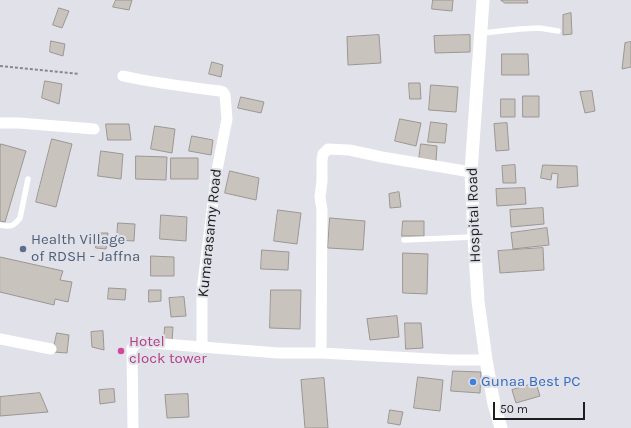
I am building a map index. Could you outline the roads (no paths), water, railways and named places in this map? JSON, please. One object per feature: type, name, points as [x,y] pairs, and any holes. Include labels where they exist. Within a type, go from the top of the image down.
[{"type":"street","name":"Hospital Road","points":[[483,0],[482,34],[471,172],[478,301],[486,360],[494,404],[501,428]]},
{"type":"street","name":"Kumarasamy Road","points":[[122,76],[150,82],[223,92],[225,95],[227,119],[217,170],[202,291],[202,348]]},
{"type":"street","points":[[0,123],[94,129]]},
{"type":"street","points":[[321,353],[322,210],[320,197],[322,160],[328,148],[349,150],[471,172]]},
{"type":"street","points":[[0,339],[51,349]]},
{"type":"street","points":[[133,428],[132,348],[139,342],[278,353],[321,353],[452,360],[486,360]]},
{"type":"lane","points":[[482,34],[539,28],[558,31]]},
{"type":"lane","points":[[0,225],[10,227],[20,218],[28,179]]},
{"type":"lane","points":[[404,240],[474,237]]},
{"type":"place","name":"Health Village of RDSH - Jaffna","points":[[23,249]]},
{"type":"place","name":"Hotel clock tower","points":[[121,351]]},
{"type":"place","name":"Gunaa Best PC","points":[[473,382]]}]
